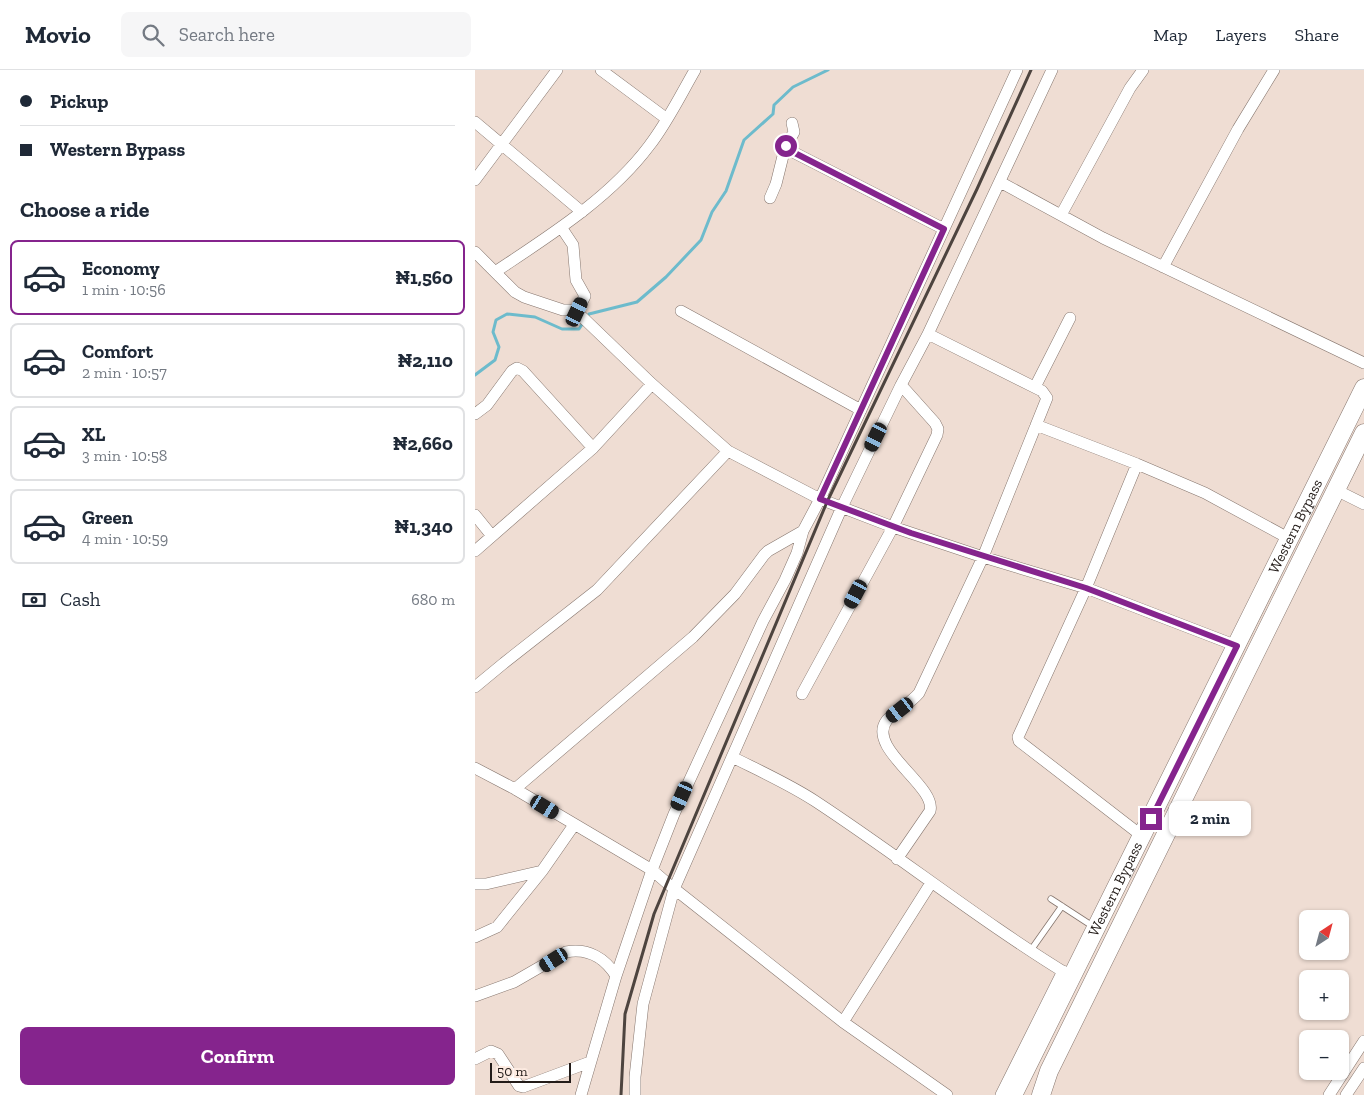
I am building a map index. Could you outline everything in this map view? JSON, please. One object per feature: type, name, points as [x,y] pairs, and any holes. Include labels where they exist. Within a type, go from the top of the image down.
[{"type":"main road","name":"Western Bypass","points":[[1013,1095],[1067,974],[1096,928],[1364,388]]},
{"type":"main road","name":"Western Bypass","points":[[1041,1095],[1049,1071],[1364,433]]},
{"type":"street","points":[[475,180],[557,70]]},
{"type":"street","points":[[601,70],[667,119]]},
{"type":"street","points":[[495,272],[582,212],[625,173],[649,146],[695,70]]},
{"type":"street","points":[[581,1095],[616,976],[652,870],[682,796],[763,620],[785,580],[797,553],[803,531],[820,499],[1017,70]]},
{"type":"street","points":[[635,1095],[635,1077],[643,1004],[674,889],[842,507],[928,334],[1053,70]]},
{"type":"street","points":[[1061,215],[1130,88],[1143,70]]},
{"type":"street","points":[[1163,266],[1238,129],[1274,70]]},
{"type":"street","points":[[475,122],[582,212]]},
{"type":"street","points":[[771,198],[785,148],[794,132],[793,123]]},
{"type":"street","points":[[785,148],[944,229]]},
{"type":"street","points":[[1000,182],[1163,266],[1364,363]]},
{"type":"street","points":[[561,227],[573,245],[576,280],[585,296],[577,312]]},
{"type":"street","points":[[475,252],[515,292],[524,298],[563,310],[577,312],[652,384],[729,451],[820,499],[983,557],[1086,588],[1237,646]]},
{"type":"street","points":[[681,311],[861,410]]},
{"type":"street","points":[[1035,387],[1070,318]]},
{"type":"street","points":[[897,859],[931,807],[927,796],[887,746],[882,732],[886,721],[919,693],[983,557],[1047,398],[1042,391],[1035,387],[928,334]]},
{"type":"street","points":[[475,414],[487,405],[517,368],[523,371],[593,448]]},
{"type":"street","points":[[475,551],[593,448],[652,384]]},
{"type":"street","points":[[802,694],[893,526],[937,435],[938,429],[935,424],[901,385]]},
{"type":"street","points":[[1036,425],[1137,464],[1205,493],[1290,539]]},
{"type":"street","points":[[475,687],[597,590],[729,451]]},
{"type":"street","points":[[1137,464],[1086,588],[1020,733],[1019,741],[1142,836]]},
{"type":"street","points":[[1336,490],[1364,504]]},
{"type":"street","points":[[475,515],[492,536]]},
{"type":"street","points":[[515,789],[693,637],[735,594],[768,551],[803,531]]},
{"type":"street","points":[[732,757],[778,779],[815,801],[931,883],[1067,974],[1001,1095]]},
{"type":"street","points":[[475,768],[515,789],[652,870],[843,1022],[947,1095]]},
{"type":"street","points":[[475,937],[497,927],[542,871],[574,825]]},
{"type":"street","points":[[475,884],[486,884],[542,871]]},
{"type":"street","points":[[843,1022],[931,883]]},
{"type":"street","points":[[475,996],[514,982],[566,952],[575,950],[598,957],[609,964],[616,976]]},
{"type":"street","points":[[1329,1095],[1364,1041]]},
{"type":"street","points":[[475,1059],[491,1051],[498,1054],[519,1086],[523,1087],[590,1062]]},
{"type":"street","points":[[1346,1095],[1360,1078],[1364,1068]]},
{"type":"lane","points":[[1051,899],[1096,928]]},
{"type":"lane","points":[[1031,950],[1062,906]]},
{"type":"waterway","points":[[475,375],[495,360],[499,347],[493,332],[496,320],[507,314],[535,317],[562,329],[579,329],[589,314],[637,302],[666,277],[701,240],[712,212],[726,191],[744,140],[773,114],[774,105],[793,87],[828,70]]},
{"type":"railway","points":[[621,1095],[625,1014],[654,914],[827,502],[977,189],[1031,70]]},
{"type":"route","points":[[786,146],[785,148],[944,229],[820,499],[911,533],[1086,588],[1237,646],[1151,819]]}]
